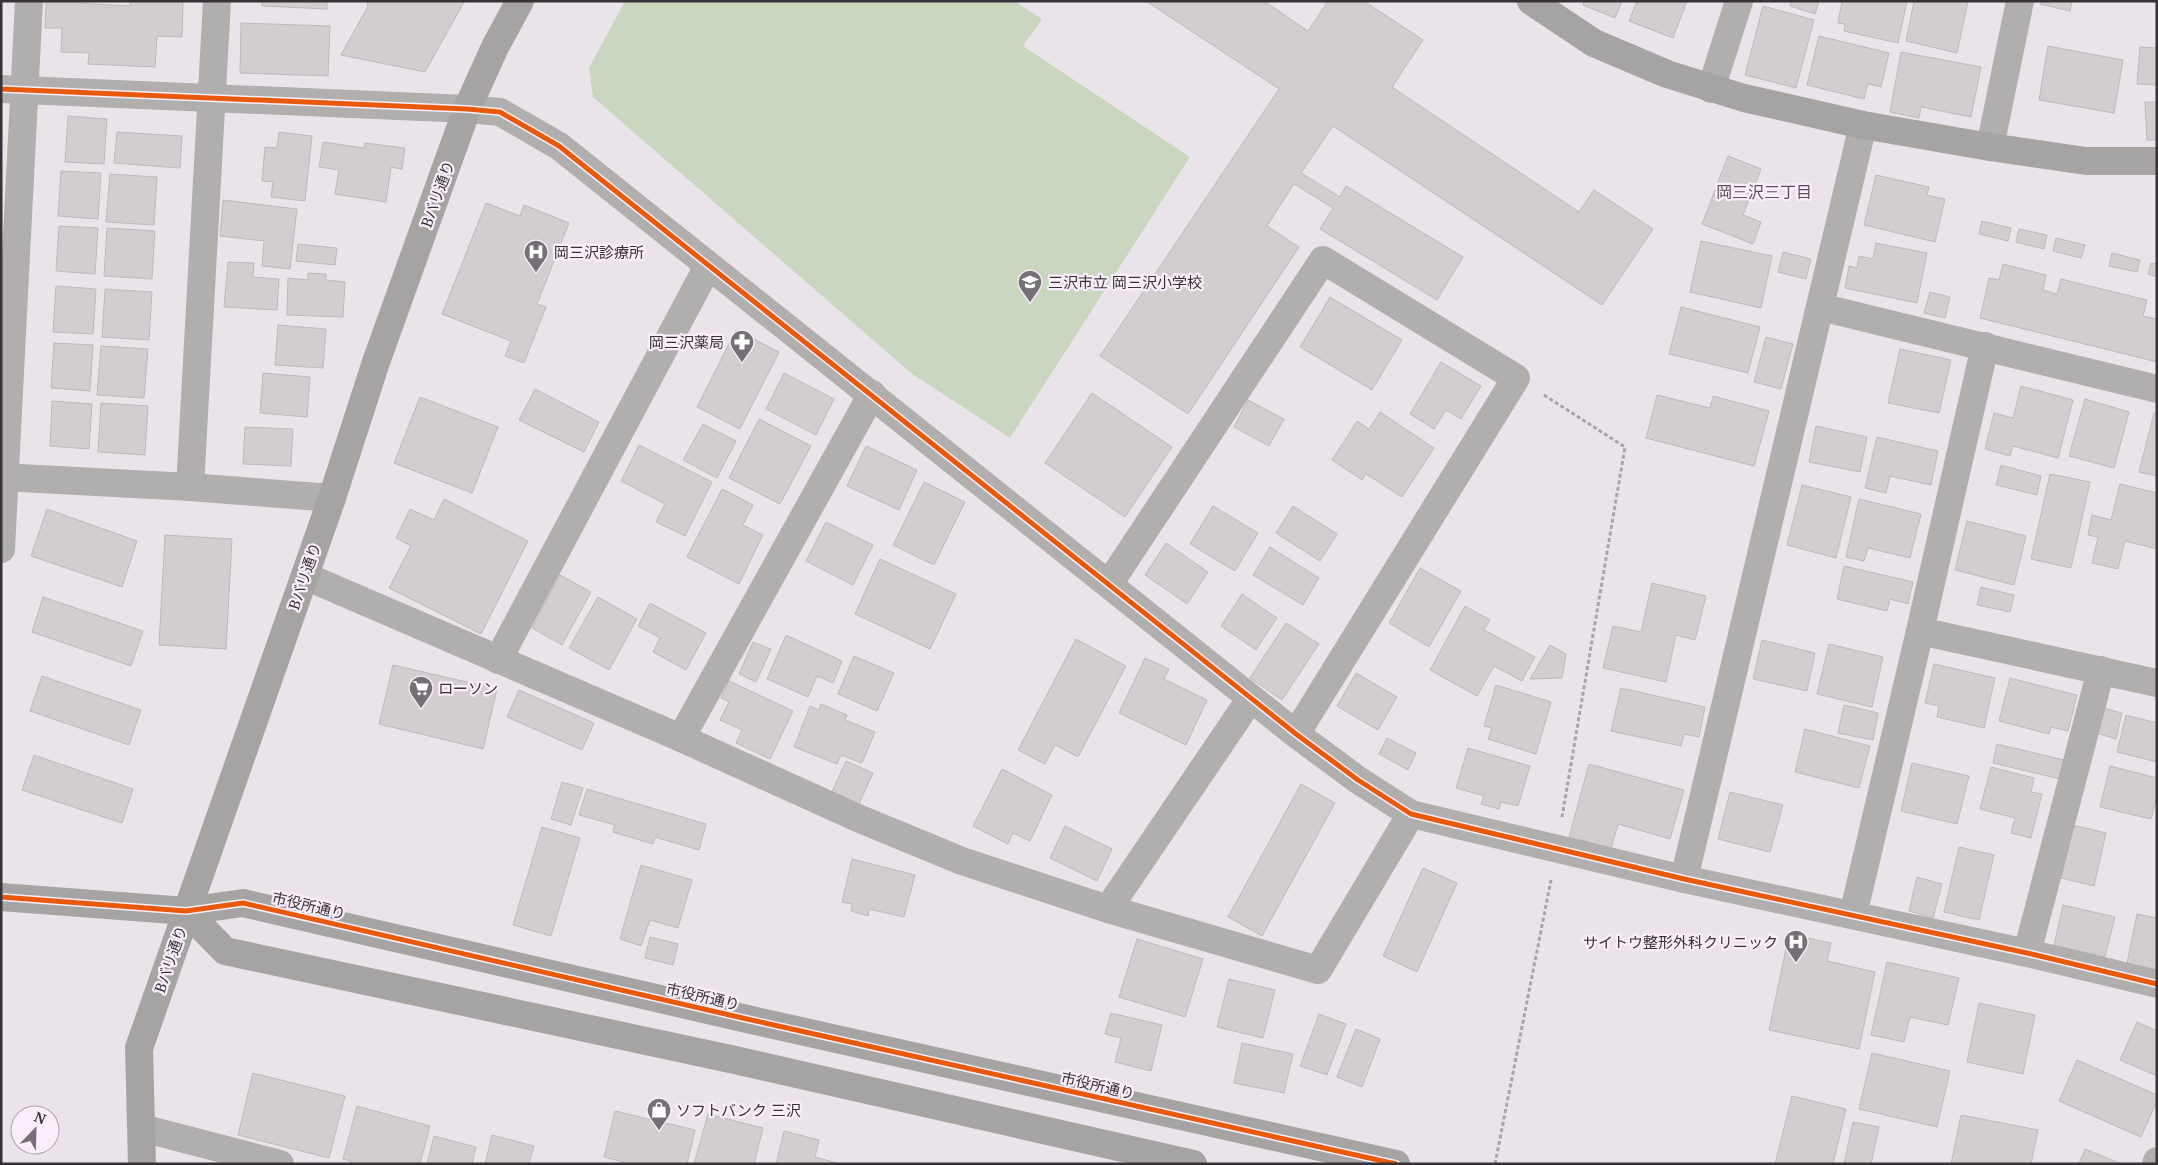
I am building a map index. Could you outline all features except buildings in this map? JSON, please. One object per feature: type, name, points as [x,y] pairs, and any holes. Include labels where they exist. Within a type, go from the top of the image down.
[{"type":"street","points":[[1,549],[13,90],[29,1]]},
{"type":"street","points":[[190,487],[217,1]]},
{"type":"street","name":"Bバリ通り","points":[[142,1164],[139,1048],[332,498],[376,362],[467,109],[495,47],[520,1]]},
{"type":"street","points":[[1531,1],[1594,43],[1667,74],[1712,88],[1863,125],[1990,147],[2086,161],[2157,161]]},
{"type":"street","points":[[1712,88],[1739,1]]},
{"type":"street","points":[[1990,147],[2020,1]]},
{"type":"street","points":[[13,90],[467,109],[500,112],[559,146],[1296,734],[1358,780],[1411,814],[1684,879],[2027,953],[2157,984]]},
{"type":"street","points":[[1684,879],[1863,125]]},
{"type":"street","points":[[1109,584],[1323,260],[1516,378],[1296,734]]},
{"type":"street","points":[[498,660],[708,266]]},
{"type":"street","points":[[1820,308],[1985,346],[2157,389]]},
{"type":"street","points":[[1853,915],[1985,346]]},
{"type":"street","points":[[681,738],[872,394]]},
{"type":"street","points":[[3,477],[190,487],[332,498]]},
{"type":"street","points":[[304,576],[681,738],[860,819],[962,862],[1108,910],[1318,970],[1411,814]]},
{"type":"street","points":[[1920,631],[2157,683]]},
{"type":"street","points":[[2027,953],[2101,670]]},
{"type":"street","points":[[1108,910],[1251,698]]},
{"type":"street","name":"市役所通り","points":[[1,897],[186,911],[243,903],[756,1021],[1396,1164]]},
{"type":"street","points":[[186,911],[225,951],[735,1060],[1193,1164]]},
{"type":"street","points":[[142,1128],[280,1164]]},
{"type":"path","points":[[1495,1164],[1557,849],[1625,447],[1516,378]]},
{"type":"green space","points":[[625,1],[1014,1],[1042,19],[1023,46],[1190,157],[1010,438],[911,373],[593,97],[589,68]]},
{"type":"cycle path","points":[[1,89],[500,112],[559,146],[1296,734],[1358,780],[1411,814],[1684,879],[2027,953],[2157,984]]},
{"type":"cycle path","points":[[1,897],[186,911],[243,903],[747,1019],[1396,1164]]},
{"type":"place","name":"岡三沢診療所","points":[[536,273]]},
{"type":"place","name":"三沢市立 岡三沢小学校","points":[[1030,303]]},
{"type":"place","name":"岡三沢薬局","points":[[742,363]]},
{"type":"place","name":"ローソン","points":[[421,709]]},
{"type":"place","name":"サイトウ整形外科クリニック","points":[[1796,963]]},
{"type":"place","name":"ソフトバンク 三沢","points":[[659,1131]]},
{"type":"district","name":"岡三沢三丁目","points":[[1764,192]]}]
